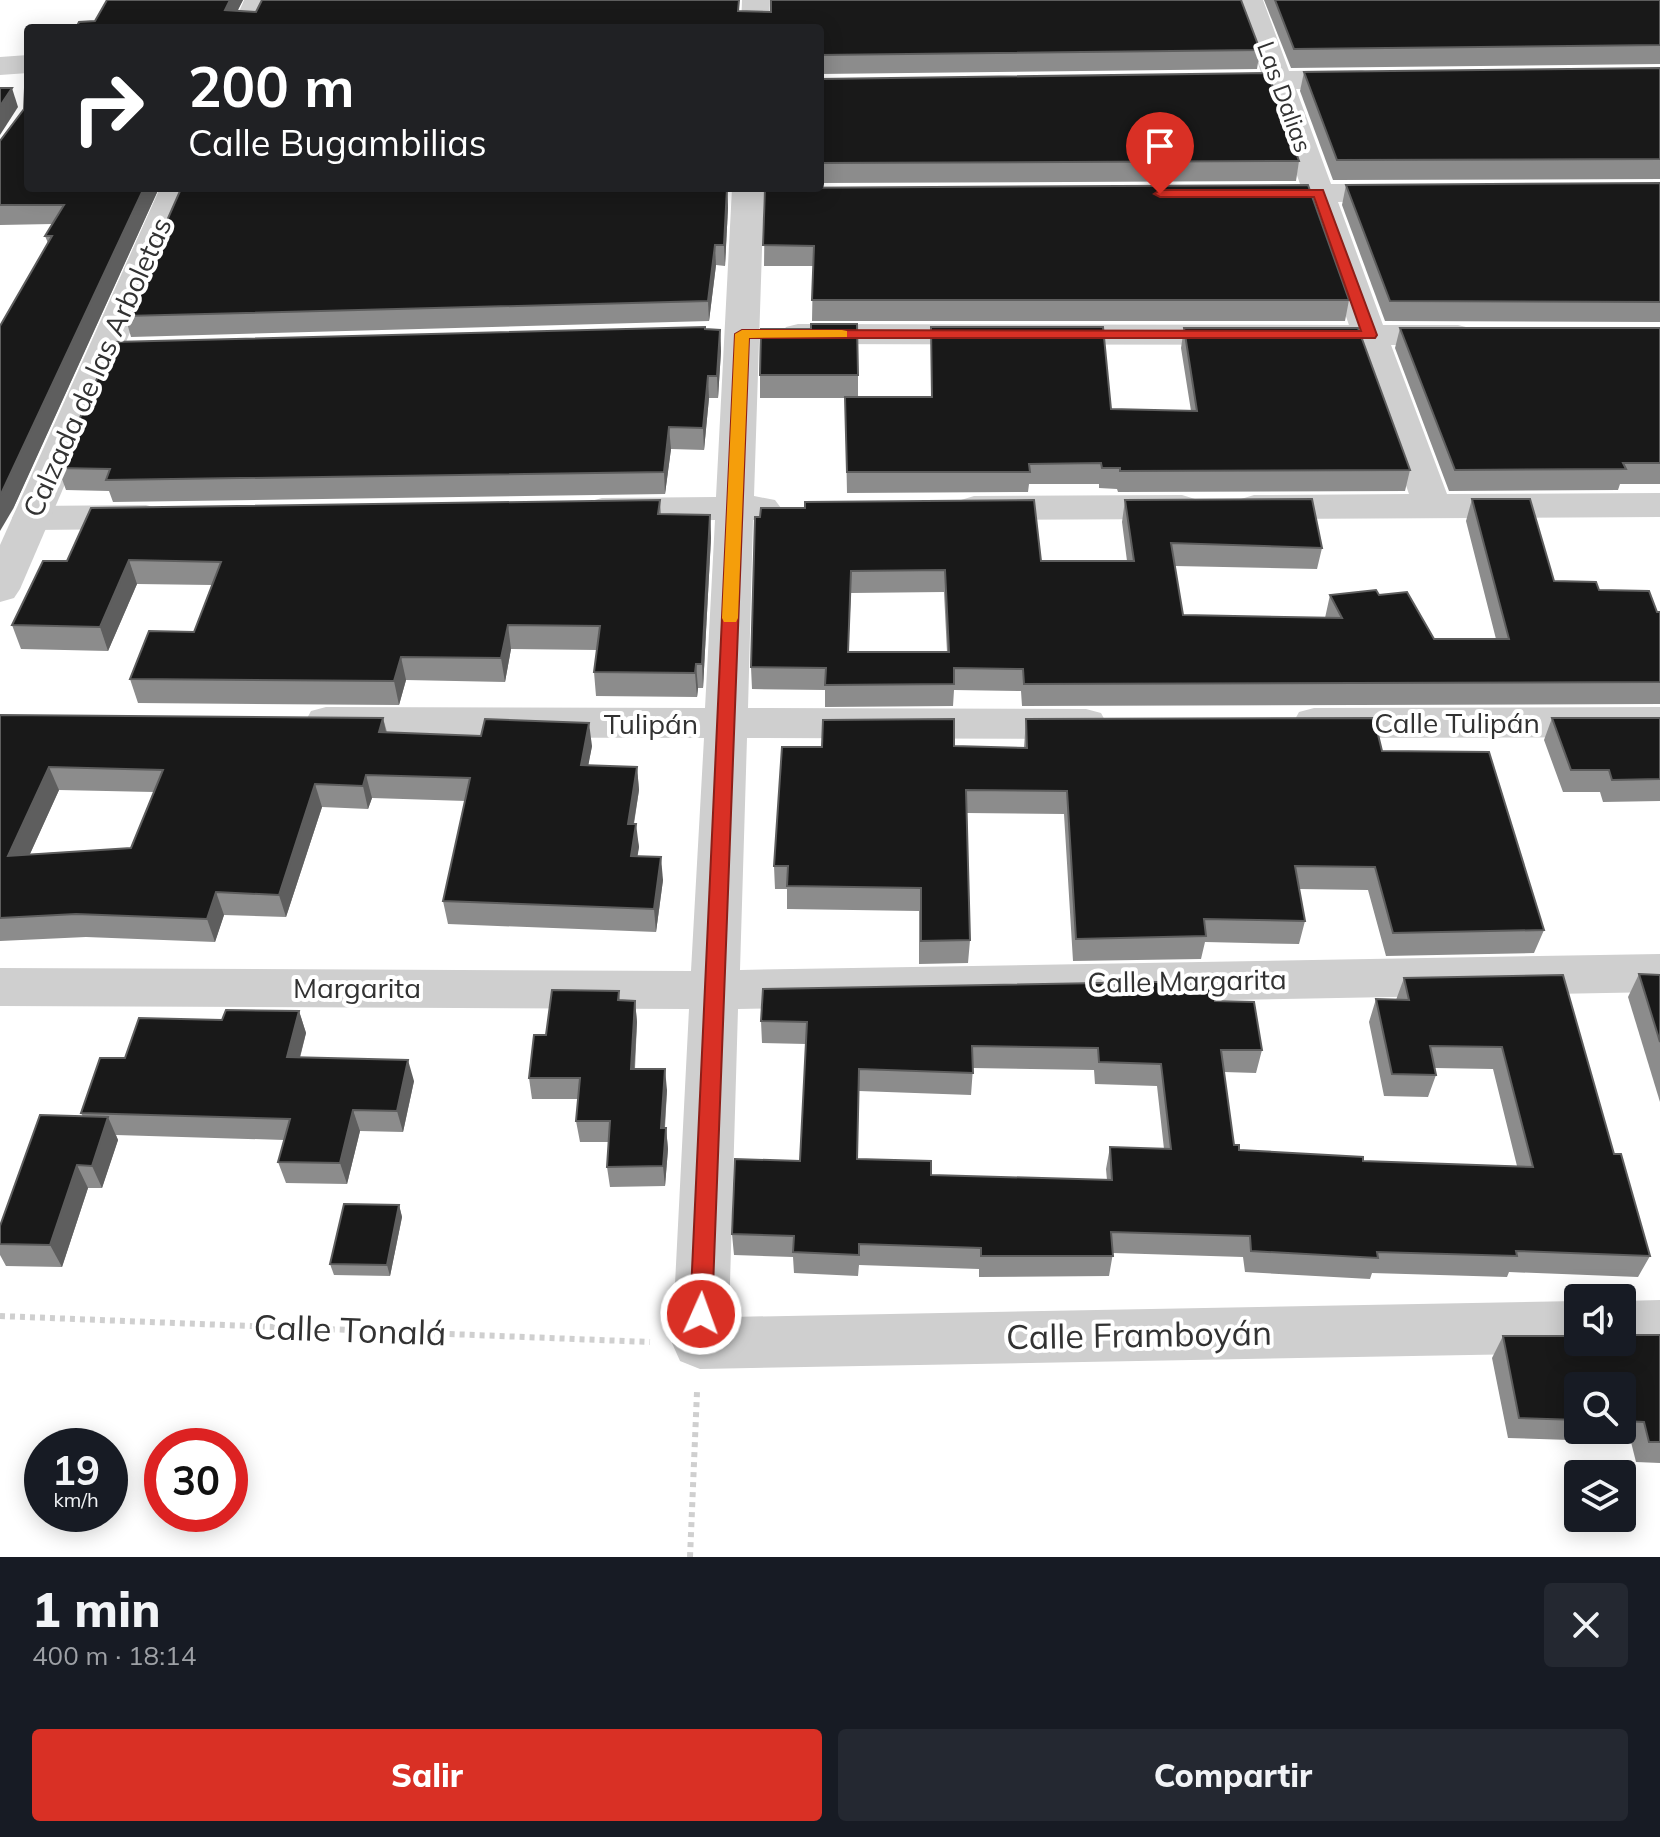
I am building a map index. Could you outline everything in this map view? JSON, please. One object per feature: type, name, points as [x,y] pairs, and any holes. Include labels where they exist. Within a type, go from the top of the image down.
[{"type":"street","points":[[248,24],[258,0]]},
{"type":"street","points":[[755,24],[756,0]]},
{"type":"street","name":"Las Dalias","points":[[1249,0],[1432,506]]},
{"type":"street","points":[[0,66],[24,64]]},
{"type":"street","points":[[1183,81],[1389,79]]},
{"type":"street","points":[[1224,193],[1443,192]]},
{"type":"street","points":[[700,1343],[735,508],[726,335],[748,193]]},
{"type":"street","name":"Calzada de las Arboletas","points":[[0,589],[31,518],[120,351],[183,196]]},
{"type":"street","points":[[726,335],[1492,335]]},
{"type":"street","points":[[941,508],[1660,505]]},
{"type":"street","points":[[575,511],[798,508]]},
{"type":"street","points":[[31,518],[175,516]]},
{"type":"street","name":"Tulipán","points":[[284,722],[726,725]]},
{"type":"street","name":"Calle Tulipán","points":[[1280,723],[1660,722]]},
{"type":"street","points":[[726,725],[1121,724]]},
{"type":"street","name":"Calle Margarita","points":[[715,990],[1660,973]]},
{"type":"street","name":"Margarita","points":[[0,987],[715,990]]},
{"type":"street","points":[[1636,1327],[1660,1326]]},
{"type":"street","name":"Calle Framboyán","points":[[700,1343],[1564,1327]]},
{"type":"path","name":"Calle Tonalá","points":[[0,1316],[700,1343]]},
{"type":"path","points":[[690,1557],[700,1343]]},
{"type":"building","points":[[107,0],[230,0],[225,10],[256,12],[262,0],[739,0],[738,11],[771,12],[771,0],[1241,0],[1260,50],[824,55],[824,24],[78,24],[95,21]]},
{"type":"building","points":[[1275,0],[1660,0],[1660,45],[1294,49]]},
{"type":"building","points":[[1660,68],[1660,159],[1337,160],[1304,72]]},
{"type":"building","points":[[1268,73],[1299,161],[824,163],[824,79]]},
{"type":"building","points":[[0,88],[12,88],[0,106]]},
{"type":"building","points":[[24,109],[24,192],[142,192],[0,496],[0,326],[52,236],[45,236],[64,205],[0,205],[0,141]]},
{"type":"building","points":[[1660,183],[1660,302],[1390,301],[1346,185]]},
{"type":"building","points":[[1308,185],[1349,300],[812,300],[814,246],[763,245],[765,192],[824,192],[824,188]]},
{"type":"building","points":[[180,192],[727,192],[724,245],[715,245],[708,301],[125,316]]},
{"type":"building","points":[[811,324],[857,324],[858,375],[760,375],[761,329],[811,329]]},
{"type":"building","points":[[705,327],[720,330],[717,376],[708,376],[703,428],[669,427],[664,472],[106,480],[110,469],[58,468],[113,342]]},
{"type":"building","points":[[931,327],[1103,327],[1111,409],[1197,411],[1184,328],[1358,328],[1410,470],[1120,471],[1120,468],[1102,468],[1101,463],[1029,464],[1030,472],[847,472],[845,397],[932,397]]},
{"type":"building","points":[[1400,328],[1660,328],[1660,463],[1623,463],[1626,469],[1455,470]]},
{"type":"building","points":[[1312,499],[1322,548],[1171,543],[1183,615],[1342,618],[1330,595],[1376,590],[1379,595],[1407,592],[1434,639],[1509,639],[1472,499],[1530,499],[1554,581],[1596,582],[1599,590],[1649,591],[1657,612],[1660,612],[1660,682],[1024,684],[1023,669],[954,668],[954,684],[825,685],[826,668],[751,667],[755,517],[760,517],[761,508],[805,508],[805,502],[1034,500],[1041,561],[1134,561],[1125,500]],"holes":[[[945,570],[949,652],[848,652],[851,571]]]},
{"type":"building","points":[[660,500],[658,514],[710,515],[702,664],[696,664],[695,673],[594,672],[600,626],[508,625],[501,658],[401,657],[394,681],[130,679],[149,631],[194,632],[221,562],[129,560],[100,627],[12,625],[43,561],[67,561],[91,508]]},
{"type":"building","points":[[0,715],[383,718],[379,732],[481,736],[485,719],[589,723],[581,765],[637,767],[628,824],[636,824],[631,856],[661,857],[654,909],[443,901],[470,778],[366,775],[363,786],[315,784],[279,895],[216,892],[207,919],[76,914],[0,918]],"holes":[[[49,767],[163,770],[131,848],[8,856]]]},
{"type":"building","points":[[1374,718],[1382,751],[1489,752],[1544,930],[1393,933],[1375,867],[1295,866],[1305,921],[1204,919],[1206,936],[1076,939],[1067,791],[966,790],[970,940],[921,941],[921,888],[787,886],[788,866],[774,866],[782,747],[822,747],[823,720],[954,719],[954,746],[1027,748],[1026,719]]},
{"type":"building","points":[[1552,718],[1660,718],[1660,779],[1612,780],[1609,770],[1571,770]]},
{"type":"building","points":[[1639,974],[1660,975],[1660,1042]]},
{"type":"building","points":[[1563,975],[1614,1154],[1621,1154],[1650,1256],[1516,1251],[1517,1256],[1377,1252],[1378,1258],[1251,1251],[1250,1236],[1111,1232],[1113,1256],[981,1256],[981,1248],[859,1244],[859,1255],[793,1252],[794,1236],[732,1234],[735,1159],[800,1161],[807,1022],[761,1021],[763,989],[1212,981],[1215,1001],[1254,1002],[1262,1050],[1221,1050],[1234,1145],[1239,1145],[1239,1150],[1363,1157],[1363,1161],[1533,1167],[1502,1047],[1430,1046],[1436,1075],[1392,1074],[1376,999],[1409,1000],[1404,978]],"holes":[[[972,1046],[1098,1048],[1099,1062],[1161,1064],[1171,1149],[1110,1147],[1112,1180],[931,1175],[931,1161],[857,1159],[859,1069],[973,1073]]]},
{"type":"building","points":[[552,990],[619,991],[618,1000],[635,1001],[631,1069],[665,1069],[661,1128],[666,1128],[663,1166],[607,1167],[610,1121],[576,1121],[580,1078],[529,1078],[534,1035],[546,1035]]},
{"type":"building","points":[[226,1010],[299,1011],[287,1057],[408,1060],[397,1111],[353,1110],[340,1163],[278,1162],[290,1119],[81,1113],[100,1058],[125,1058],[139,1018],[222,1020]]},
{"type":"building","points":[[40,1115],[108,1117],[92,1166],[77,1165],[50,1245],[0,1244],[0,1226]]},
{"type":"building","points":[[344,1204],[399,1205],[387,1265],[330,1264]]},
{"type":"building","points":[[1636,1335],[1660,1335],[1660,1442],[1649,1442],[1644,1422],[1636,1422],[1636,1372],[1564,1372],[1564,1420],[1519,1418],[1503,1336],[1564,1336],[1564,1356],[1636,1356]]},
{"type":"slow traffic","points":[[730,618],[742,334],[842,334]]},
{"type":"route","points":[[701,1314],[742,334],[1370,335],[1319,193],[1160,194]]}]
